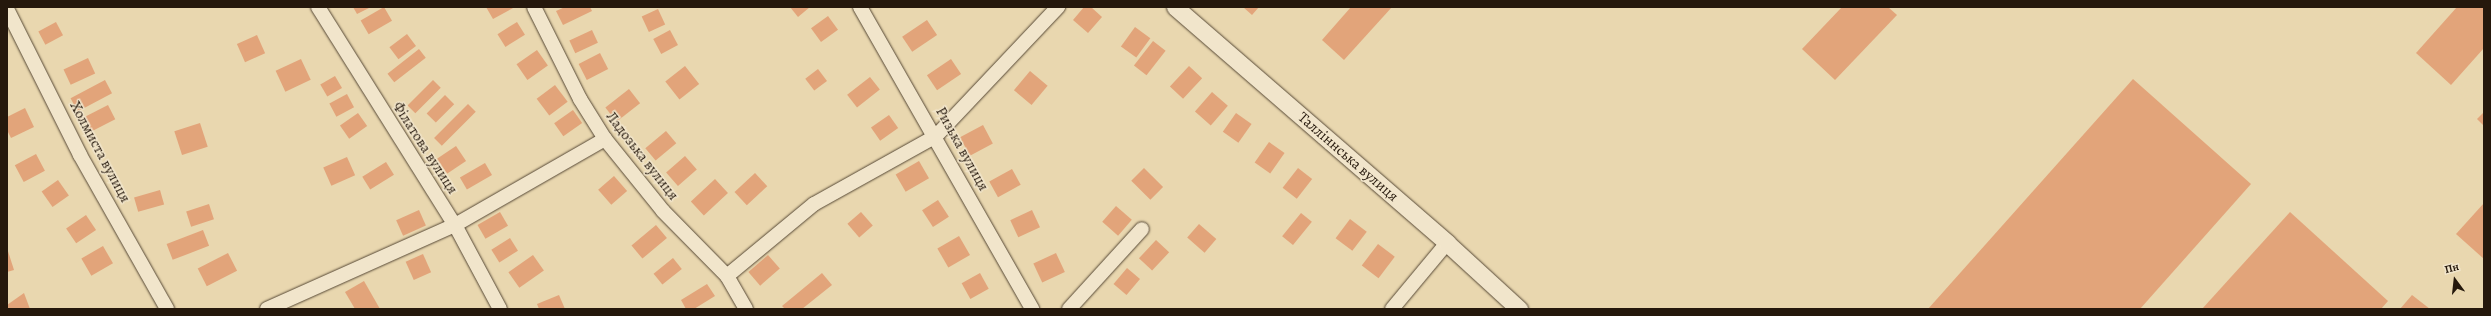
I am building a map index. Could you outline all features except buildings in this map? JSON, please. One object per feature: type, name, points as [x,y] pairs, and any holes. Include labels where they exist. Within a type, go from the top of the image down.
[{"type":"street","name":"Філатова вулиця","points":[[318,7],[455,225],[500,309]]},
{"type":"street","name":"Ладозька вулиця","points":[[534,7],[580,98],[605,139],[663,211],[727,276],[746,309]]},
{"type":"street","name":"Ризька вулиця","points":[[860,7],[936,136],[1032,309]]},
{"type":"street","points":[[727,276],[814,204],[936,136],[1058,7]]},
{"type":"street","name":"Талліннська вулиця","points":[[1175,7],[1447,243],[1519,309]]},
{"type":"street","name":"Холмиста вулиця","points":[[7,9],[80,156],[168,309]]},
{"type":"street","points":[[267,309],[455,225],[605,139]]},
{"type":"street","points":[[1069,309],[1142,229]]},
{"type":"street","points":[[1392,309],[1447,243]]}]
